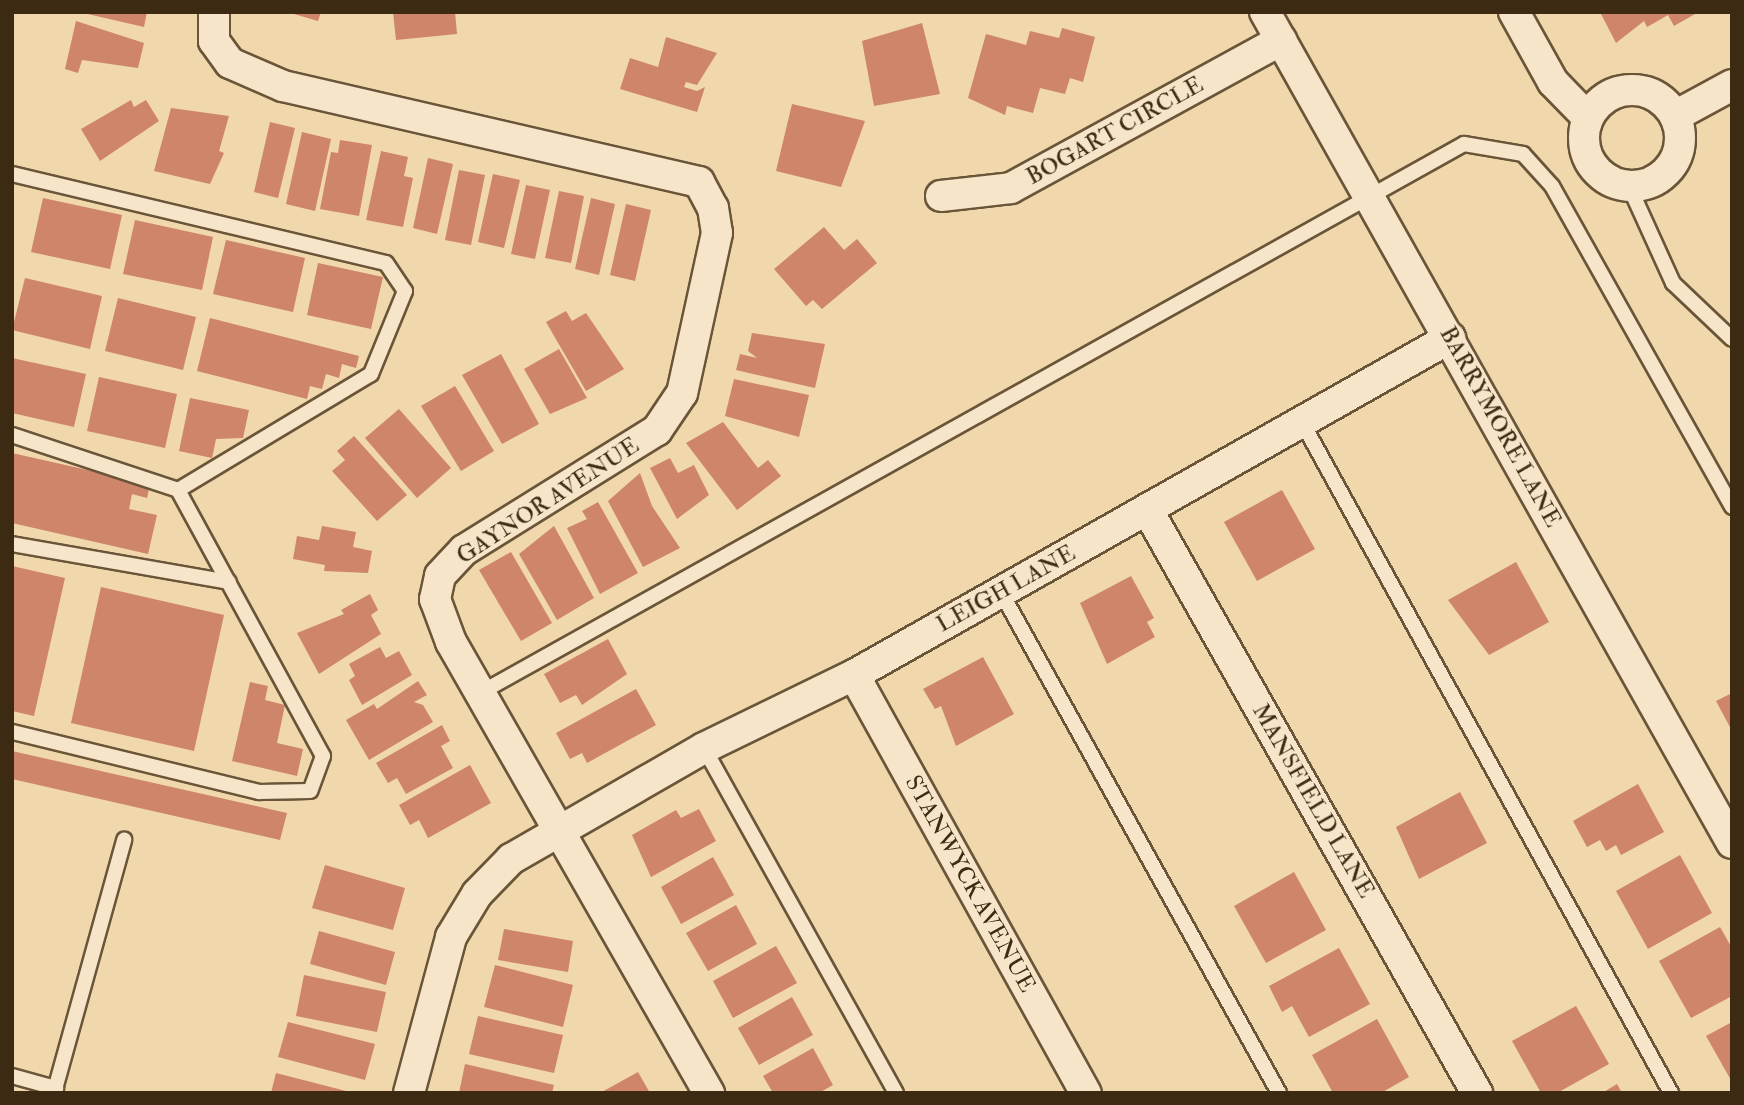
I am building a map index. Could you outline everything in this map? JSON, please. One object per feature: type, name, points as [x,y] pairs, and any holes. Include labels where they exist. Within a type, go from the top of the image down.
[{"type":"street","name":"GAYNOR AVENUE","points":[[215,12],[214,41],[230,63],[273,82],[463,123],[699,182],[713,208],[717,233],[682,393],[657,430],[464,550],[440,576],[435,599],[480,692],[709,1093]]},
{"type":"street","name":"BARRYMORE LANE","points":[[1265,12],[1372,195],[1732,843]]},
{"type":"street","points":[[1514,12],[1553,82],[1588,118]]},
{"type":"street","name":"BOGART CIRCLE","points":[[941,196],[1011,188],[1281,40]]},
{"type":"street","points":[[1675,116],[1732,85]]},
{"type":"street","points":[[1631,90],[1656,97],[1675,116],[1679,132],[1672,164],[1660,176],[1629,186],[1614,182],[1590,163],[1585,148],[1588,118],[1614,93],[1631,90]]},
{"type":"street","name":"LEIGH LANE","points":[[409,1093],[451,937],[485,885],[558,828],[705,748],[751,731],[853,675],[1450,338]]},
{"type":"street","name":"MANSFIELD LANE","points":[[1147,509],[1478,1093]]},
{"type":"street","name":"STANWYCK AVENUE","points":[[853,675],[1086,1093]]},
{"type":"lane","points":[[480,692],[1464,144],[1523,154],[1552,186],[1732,507]]},
{"type":"lane","points":[[12,174],[386,263],[405,291],[371,374],[178,490]]},
{"type":"lane","points":[[1629,186],[1673,283],[1732,340]]},
{"type":"lane","points":[[1302,422],[1671,1093]]},
{"type":"lane","points":[[12,435],[178,490],[323,756],[310,790],[259,792],[12,732]]},
{"type":"lane","points":[[12,544],[229,582]]},
{"type":"lane","points":[[1001,592],[1279,1093]]},
{"type":"lane","points":[[705,748],[896,1093]]},
{"type":"lane","points":[[12,1076],[55,1090],[124,840]]},
{"type":"building","points":[[79,12],[147,12],[144,27]]},
{"type":"building","points":[[287,12],[321,12],[318,21]]},
{"type":"building","points":[[393,12],[455,12],[457,34],[396,40]]},
{"type":"building","points":[[1600,12],[1695,14],[1674,26],[1668,15],[1647,27],[1644,21],[1616,43]]},
{"type":"building","points":[[76,21],[144,43],[138,68],[82,60],[78,73],[65,69]]},
{"type":"building","points":[[922,23],[940,94],[874,106],[862,41]]},
{"type":"building","points":[[1062,28],[1095,37],[1083,82],[1070,78],[1065,94],[1040,88],[1033,113],[1007,106],[1005,115],[968,98],[986,34],[1026,45],[1030,31],[1059,38]]},
{"type":"building","points":[[666,37],[717,53],[697,85],[686,82],[684,87],[697,91],[705,87],[697,112],[620,89],[630,58],[658,67]]},
{"type":"building","points":[[131,100],[134,107],[146,100],[159,121],[100,161],[81,129]]},
{"type":"building","points":[[792,104],[865,121],[841,187],[776,171]]},
{"type":"building","points":[[171,108],[229,116],[219,151],[224,153],[210,184],[154,171]]},
{"type":"building","points":[[270,122],[295,128],[278,198],[254,192]]},
{"type":"building","points":[[302,132],[331,139],[315,211],[286,204]]},
{"type":"building","points":[[340,140],[372,145],[359,216],[320,209],[331,152],[338,153]]},
{"type":"building","points":[[381,151],[408,157],[404,176],[413,178],[403,227],[366,220]]},
{"type":"building","points":[[428,158],[453,164],[437,234],[413,228]]},
{"type":"building","points":[[459,170],[485,175],[471,245],[445,240]]},
{"type":"building","points":[[493,174],[520,180],[504,248],[478,242]]},
{"type":"building","points":[[526,185],[550,190],[535,259],[511,254]]},
{"type":"building","points":[[559,191],[584,196],[571,263],[545,258]]},
{"type":"building","points":[[43,198],[122,215],[110,269],[31,252]]},
{"type":"building","points":[[591,198],[615,204],[599,275],[575,269]]},
{"type":"building","points":[[626,204],[651,210],[635,281],[610,275]]},
{"type":"building","points":[[135,220],[213,237],[202,290],[123,274]]},
{"type":"building","points":[[824,227],[844,250],[857,239],[877,263],[822,309],[813,300],[806,306],[774,269]]},
{"type":"building","points":[[226,240],[305,258],[293,312],[213,294]]},
{"type":"building","points":[[318,263],[383,277],[371,329],[307,315]]},
{"type":"building","points":[[25,278],[102,296],[90,349],[12,330]]},
{"type":"building","points":[[118,298],[196,317],[183,370],[105,351]]},
{"type":"building","points":[[566,311],[572,321],[586,313],[624,369],[586,391],[546,322]]},
{"type":"building","points":[[210,318],[359,356],[356,368],[342,364],[339,378],[326,374],[322,389],[310,386],[307,399],[197,371]]},
{"type":"building","points":[[752,333],[825,344],[815,388],[736,370],[740,354],[757,358],[748,351]]},
{"type":"building","points":[[559,349],[587,398],[550,414],[524,369]]},
{"type":"building","points":[[501,354],[539,424],[502,444],[462,375]]},
{"type":"building","points":[[12,358],[86,374],[74,427],[12,413]]},
{"type":"building","points":[[99,377],[177,394],[165,448],[87,431]]},
{"type":"building","points":[[734,379],[809,395],[799,437],[725,416]]},
{"type":"building","points":[[455,386],[494,451],[461,471],[421,406]]},
{"type":"building","points":[[190,398],[249,410],[243,438],[216,439],[212,458],[179,451]]},
{"type":"building","points":[[399,409],[451,468],[417,498],[365,438]]},
{"type":"building","points":[[723,422],[758,468],[768,460],[781,476],[737,510],[686,443]]},
{"type":"building","points":[[354,436],[407,495],[377,521],[332,471],[345,460],[337,451]]},
{"type":"building","points":[[12,453],[150,484],[147,498],[132,494],[129,509],[157,515],[148,554],[12,523]]},
{"type":"building","points":[[670,458],[678,473],[694,465],[709,495],[677,519],[650,468]]},
{"type":"building","points":[[640,473],[652,506],[680,548],[643,567],[608,501]]},
{"type":"building","points":[[1282,490],[1315,549],[1257,581],[1224,522]]},
{"type":"building","points":[[598,502],[638,573],[600,594],[567,528],[587,519],[582,511]]},
{"type":"building","points":[[322,526],[356,532],[353,547],[372,551],[368,573],[324,571],[325,565],[293,559],[297,536],[319,540]]},
{"type":"building","points":[[554,526],[594,598],[557,620],[519,554]]},
{"type":"building","points":[[511,552],[552,623],[521,641],[479,570]]},
{"type":"building","points":[[1516,562],[1549,622],[1489,655],[1448,600]]},
{"type":"building","points":[[12,566],[65,578],[34,716],[12,711]]},
{"type":"building","points":[[1131,576],[1154,618],[1147,622],[1155,637],[1107,664],[1080,603]]},
{"type":"building","points":[[101,587],[224,615],[194,751],[71,723]]},
{"type":"building","points":[[370,594],[378,610],[371,615],[381,634],[319,674],[297,633],[344,614],[341,610]]},
{"type":"building","points":[[608,639],[627,674],[582,705],[576,695],[560,703],[544,674]]},
{"type":"building","points":[[380,647],[386,658],[399,651],[412,675],[362,705],[349,680],[355,676],[349,664]]},
{"type":"building","points":[[983,657],[1014,714],[956,746],[941,706],[935,709],[923,689]]},
{"type":"building","points":[[418,681],[427,695],[414,702],[423,705],[433,722],[369,760],[346,720],[374,704],[377,709]]},
{"type":"building","points":[[250,682],[268,686],[265,700],[285,705],[277,743],[303,749],[297,776],[232,761]]},
{"type":"building","points":[[636,689],[656,725],[587,763],[582,753],[570,759],[556,733]]},
{"type":"building","points":[[1732,693],[1732,731],[1716,701]]},
{"type":"building","points":[[442,725],[450,741],[441,746],[453,768],[406,794],[397,778],[388,783],[376,763]]},
{"type":"building","points":[[12,751],[287,813],[280,840],[12,779]]},
{"type":"building","points":[[470,765],[491,803],[428,838],[419,820],[410,825],[399,805]]},
{"type":"building","points":[[1638,784],[1664,832],[1621,855],[1616,845],[1606,851],[1600,840],[1587,847],[1573,821]]},
{"type":"building","points":[[1460,792],[1487,843],[1419,879],[1396,827]]},
{"type":"building","points":[[699,809],[716,841],[651,877],[632,835],[676,810],[681,818]]},
{"type":"building","points":[[1680,855],[1712,913],[1648,949],[1616,891]]},
{"type":"building","points":[[713,857],[734,895],[681,924],[661,887]]},
{"type":"building","points":[[325,865],[405,888],[393,930],[312,908]]},
{"type":"building","points":[[1294,872],[1326,930],[1266,963],[1234,906]]},
{"type":"building","points":[[736,905],[757,944],[708,971],[686,933]]},
{"type":"building","points":[[1720,927],[1732,948],[1732,996],[1691,1018],[1659,961]]},
{"type":"building","points":[[504,929],[573,941],[568,972],[498,960]]},
{"type":"building","points":[[319,931],[395,952],[386,985],[310,964]]},
{"type":"building","points":[[776,946],[797,983],[733,1018],[713,981]]},
{"type":"building","points":[[1339,948],[1370,1004],[1309,1037],[1292,1006],[1282,1012],[1269,986]]},
{"type":"building","points":[[495,965],[573,985],[563,1027],[484,1007]]},
{"type":"building","points":[[304,975],[386,992],[377,1032],[296,1016]]},
{"type":"building","points":[[792,997],[813,1035],[759,1065],[738,1028]]},
{"type":"building","points":[[1576,1006],[1609,1064],[1557,1093],[1541,1093],[1512,1041]]},
{"type":"building","points":[[478,1016],[563,1035],[554,1073],[469,1054]]},
{"type":"building","points":[[1377,1019],[1409,1077],[1381,1093],[1333,1093],[1312,1055]]},
{"type":"building","points":[[288,1022],[375,1044],[365,1080],[278,1057]]},
{"type":"building","points":[[1732,1022],[1732,1082],[1706,1036]]},
{"type":"building","points":[[813,1048],[833,1085],[819,1093],[773,1093],[763,1076]]},
{"type":"building","points":[[465,1064],[554,1085],[552,1093],[459,1093]]},
{"type":"building","points":[[638,1072],[650,1093],[600,1093]]},
{"type":"building","points":[[276,1073],[350,1092],[350,1093],[271,1093]]},
{"type":"building","points":[[1617,1084],[1622,1093],[1602,1093]]}]
